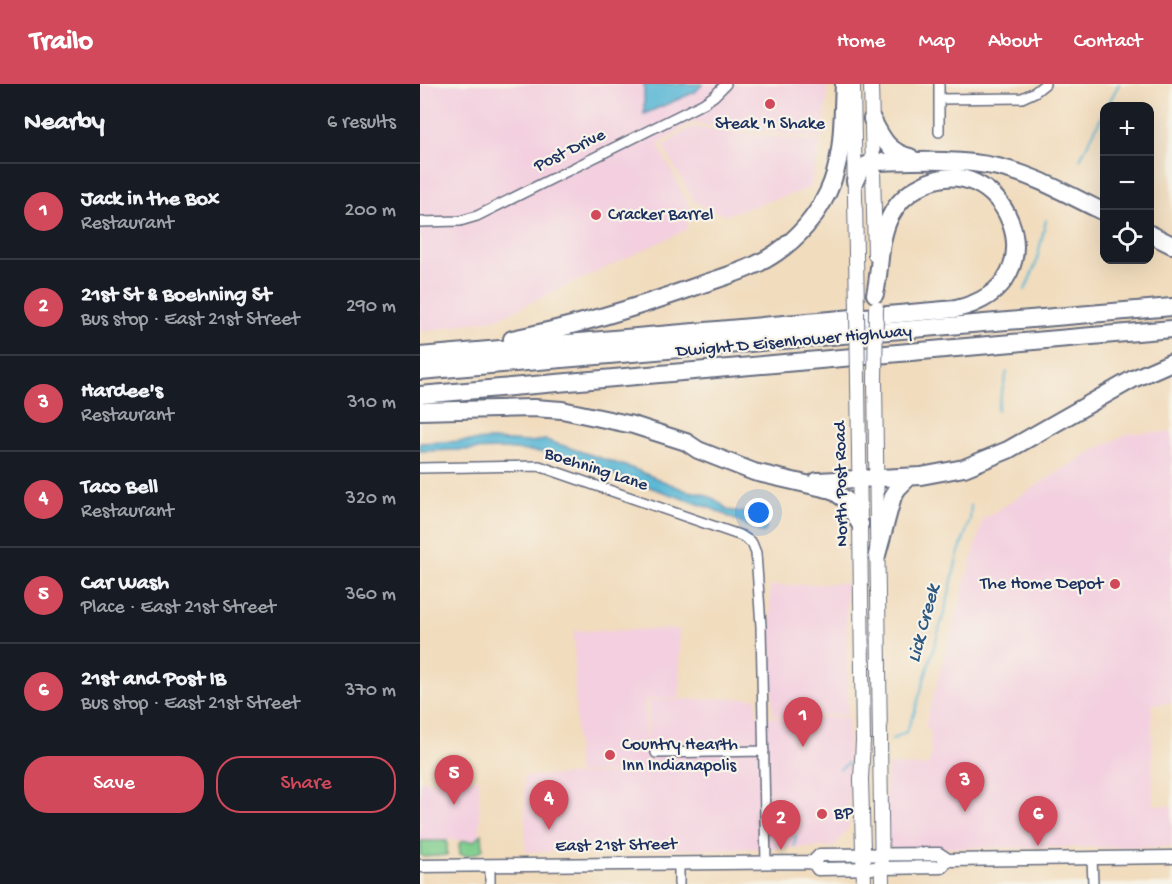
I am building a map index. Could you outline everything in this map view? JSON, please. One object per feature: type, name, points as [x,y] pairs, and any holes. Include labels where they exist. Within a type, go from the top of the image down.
[{"type":"highway","points":[[420,354],[504,340],[613,314],[751,267],[774,254],[804,228],[818,210],[829,190],[840,153],[844,84]]},
{"type":"highway","points":[[872,119],[888,148],[898,155],[929,161]]},
{"type":"highway","points":[[855,181],[861,168],[873,162],[971,162],[1010,170],[1032,178],[1100,210]]},
{"type":"highway","points":[[420,354],[956,309],[968,306],[994,292],[1005,280],[1012,265],[1015,235],[1008,214],[996,197],[987,189],[960,178],[936,179],[913,190],[896,206],[888,219],[875,301]]},
{"type":"highway","points":[[1154,236],[1172,245]]},
{"type":"highway","name":"Dwight D Eisenhower Highway","points":[[420,371],[1172,307]]},
{"type":"highway","name":"Dwight D Eisenhower Highway","points":[[420,395],[1172,329]]},
{"type":"highway","points":[[795,482],[909,477],[952,471],[988,459],[1133,379],[1172,362]]},
{"type":"highway","points":[[420,411],[509,407],[562,410],[654,431],[686,442],[698,450],[740,468],[832,490],[850,506],[860,524]]},
{"type":"highway","points":[[877,555],[893,496],[909,477]]},
{"type":"main road","name":"North Post Road","points":[[853,84],[858,381],[877,555],[882,884]]},
{"type":"main road","name":"North Post Road","points":[[864,884],[861,779],[863,741],[860,524],[868,478],[875,381],[872,84]]},
{"type":"main road","points":[[861,779],[880,775]]},
{"type":"main road","name":"East 21st Street","points":[[420,866],[813,862],[820,855],[864,861],[939,854],[948,860],[1172,857]]},
{"type":"street","name":"Post Drive","points":[[420,222],[460,221],[477,216],[704,103],[726,84]]},
{"type":"street","points":[[939,84],[939,132]]},
{"type":"street","points":[[939,99],[1018,98],[1034,93],[1046,84]]},
{"type":"street","name":"Boehning Lane","points":[[420,468],[540,466],[742,536],[754,545],[761,626],[764,751]]},
{"type":"street","points":[[656,753],[764,751],[766,863]]},
{"type":"street","points":[[1092,857],[1093,884]]},
{"type":"street","points":[[679,864],[679,884]]},
{"type":"street","points":[[490,866],[490,884]]},
{"type":"shaded area","points":[[420,84],[828,84],[823,139],[690,123],[658,145],[691,208],[686,230],[498,318],[420,332]]},
{"type":"shaded area","points":[[691,127],[821,142],[810,188],[725,215],[694,202],[663,146]]},
{"type":"shaded area","points":[[1172,432],[1172,703],[1152,704],[1153,805],[1172,806],[1172,847],[887,848],[885,781],[889,765],[927,766],[931,759],[930,731],[925,725],[983,519],[1094,450],[1129,433]]},
{"type":"shaded area","points":[[846,583],[848,715],[773,715],[770,586]]},
{"type":"shaded area","points":[[679,629],[680,698],[645,699],[647,772],[577,773],[574,631]]},
{"type":"shaded area","points":[[756,698],[757,717],[848,717],[849,826],[835,847],[526,852],[524,776],[648,773],[648,700]]},
{"type":"shaded area","points":[[479,779],[480,834],[474,840],[420,840],[420,781]]},
{"type":"green space","points":[[482,834],[483,849],[472,855],[460,854],[459,844],[462,841],[474,841]]},
{"type":"green space","points":[[421,841],[447,841],[447,855],[423,857],[420,854]]},
{"type":"water","points":[[644,84],[703,84],[695,92],[644,114]]},
{"type":"water","points":[[491,440],[529,442],[546,440],[634,469],[687,491],[709,496],[727,510],[748,513],[766,520],[766,530],[762,533],[713,509],[551,453],[503,449],[420,451],[420,443]]},
{"type":"waterway","name":"Lick Creek","points":[[1109,102],[1119,84]]},
{"type":"waterway","name":"Lick Creek","points":[[1080,159],[1100,120]]},
{"type":"waterway","name":"Lick Creek","points":[[1025,290],[1036,264],[1046,220]]},
{"type":"waterway","name":"Lick Creek","points":[[997,410],[1007,372]]},
{"type":"waterway","name":"Lick Creek","points":[[891,740],[906,732],[914,714],[947,603],[957,558],[970,520],[971,505]]},
{"type":"waterway","name":"Lick Creek","points":[[840,769],[848,763]]},
{"type":"waterway","name":"Lick Creek","points":[[794,846],[796,836]]},
{"type":"place","name":"Steak 'n Shake","points":[[770,104]]},
{"type":"place","name":"Cracker Barrel","points":[[596,215]]},
{"type":"place","name":"The Home Depot","points":[[1115,584]]},
{"type":"place","name":"Jack in the Box","points":[[803,747]]},
{"type":"place","name":"Country Hearth Inn Indianapolis","points":[[610,755]]},
{"type":"place","name":"Car Wash","points":[[454,805]]},
{"type":"place","name":"Hardee's","points":[[965,812]]},
{"type":"place","name":"BP","points":[[822,814]]},
{"type":"place","name":"Taco Bell","points":[[549,830]]},
{"type":"place","name":"21st and Post IB","points":[[1038,846]]},
{"type":"place","name":"21st St & Boehning St","points":[[781,850]]}]
